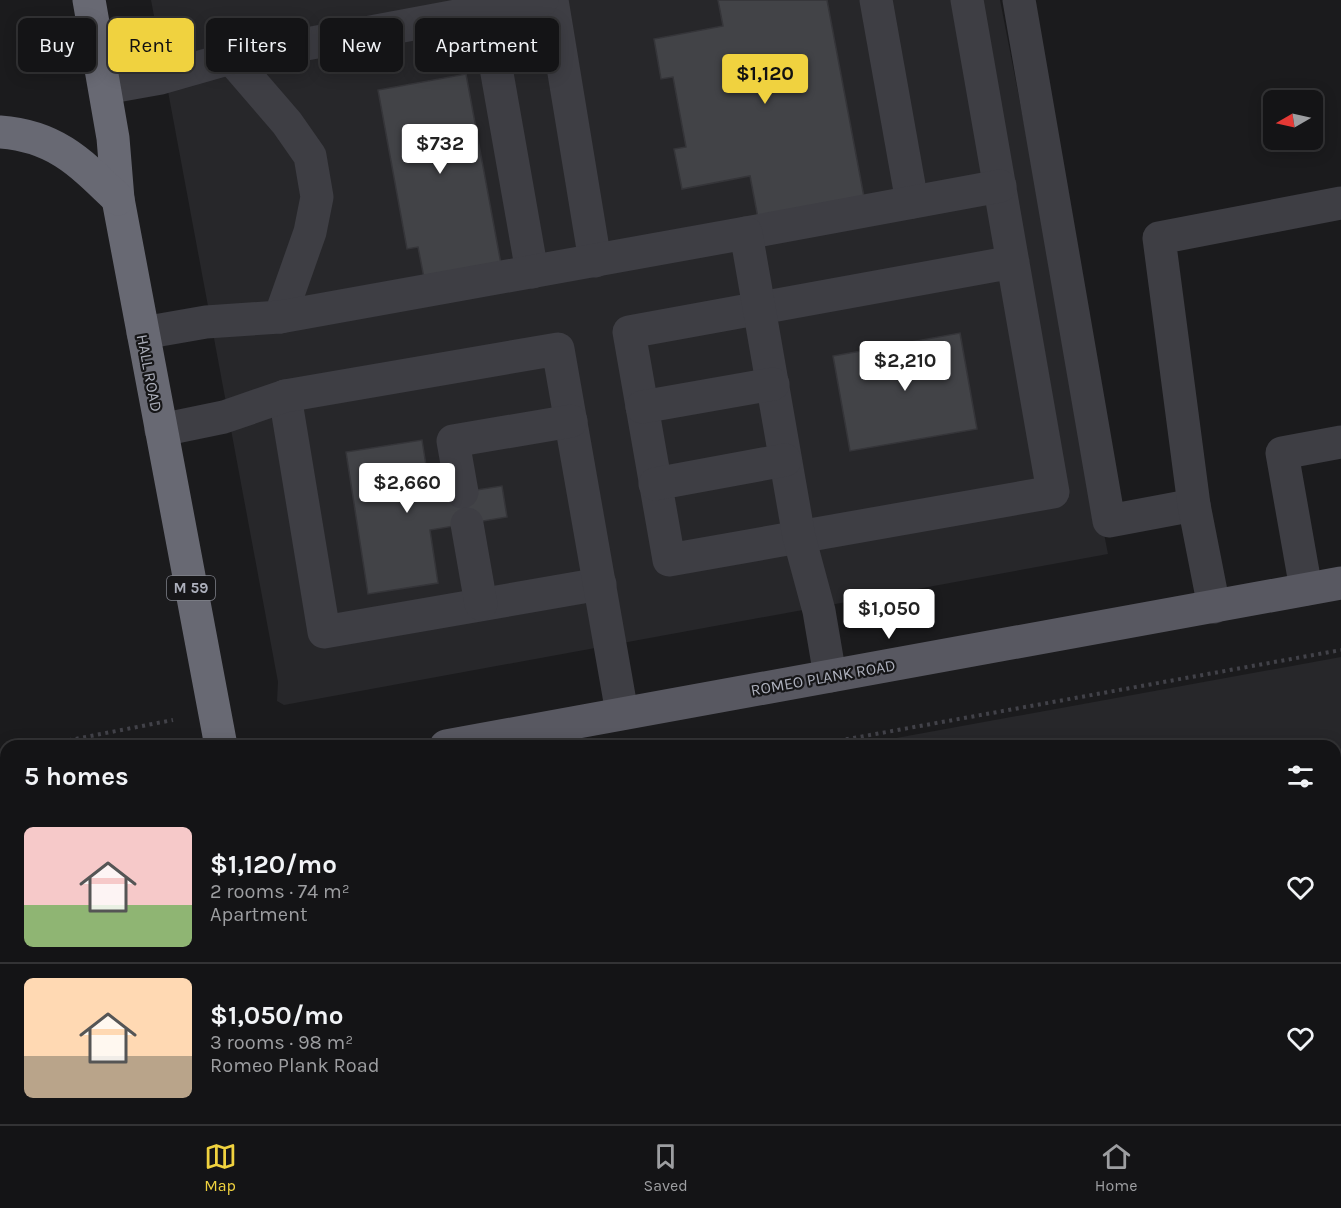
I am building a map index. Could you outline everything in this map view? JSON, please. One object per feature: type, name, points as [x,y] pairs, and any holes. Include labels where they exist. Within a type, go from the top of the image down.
[{"type":"highway","name":"HALL ROAD","points":[[89,0],[113,138],[118,199],[220,740]]},
{"type":"highway","points":[[0,132],[26,134],[63,150],[85,167],[118,199]]},
{"type":"main road","name":"ROMEO PLANK ROAD","points":[[478,740],[1341,583]]},
{"type":"lane","points":[[308,44],[542,0]]},
{"type":"lane","points":[[552,0],[595,261]]},
{"type":"lane","points":[[876,0],[912,202]]},
{"type":"lane","points":[[967,0],[1000,186],[1053,492],[669,560],[629,332],[1013,262]]},
{"type":"lane","points":[[1019,0],[1109,521],[1194,505]]},
{"type":"lane","points":[[486,10],[532,272]]},
{"type":"lane","points":[[105,88],[161,78],[206,65]]},
{"type":"lane","points":[[243,72],[287,123],[310,156],[317,197],[310,232],[280,317]]},
{"type":"lane","points":[[142,333],[207,322],[280,317],[1000,186]]},
{"type":"lane","points":[[1214,607],[1194,505],[1159,238],[1341,203]]},
{"type":"lane","points":[[746,233],[799,537],[819,611],[830,676]]},
{"type":"lane","points":[[161,430],[224,417],[285,396],[558,349],[622,713]]},
{"type":"lane","points":[[642,407],[773,384]]},
{"type":"lane","points":[[285,396],[324,632],[600,585]]},
{"type":"lane","points":[[462,492],[453,441],[571,421]]},
{"type":"lane","points":[[1306,589],[1282,453],[1341,442]]},
{"type":"lane","points":[[655,484],[786,460]]},
{"type":"lane","points":[[467,524],[481,604]]},
{"type":"path","points":[[842,740],[1341,650]]},
{"type":"path","points":[[70,740],[172,720]]},
{"type":"shaded area","points":[[151,0],[1000,0],[1108,554],[284,705],[277,701],[278,682],[164,72],[194,72],[194,18],[154,18]]},
{"type":"shaded area","points":[[1341,657],[1341,740],[885,740]]},
{"type":"building","points":[[718,0],[827,0],[864,197],[758,218],[750,176],[682,189],[674,149],[686,147],[673,77],[661,79],[654,39],[723,26]]},
{"type":"building","points":[[466,74],[501,264],[424,278],[418,247],[407,249],[378,90]]},
{"type":"building","points":[[960,333],[977,429],[850,451],[833,356]]},
{"type":"building","points":[[422,440],[431,497],[502,486],[507,517],[430,530],[438,583],[368,594],[346,452]]}]
